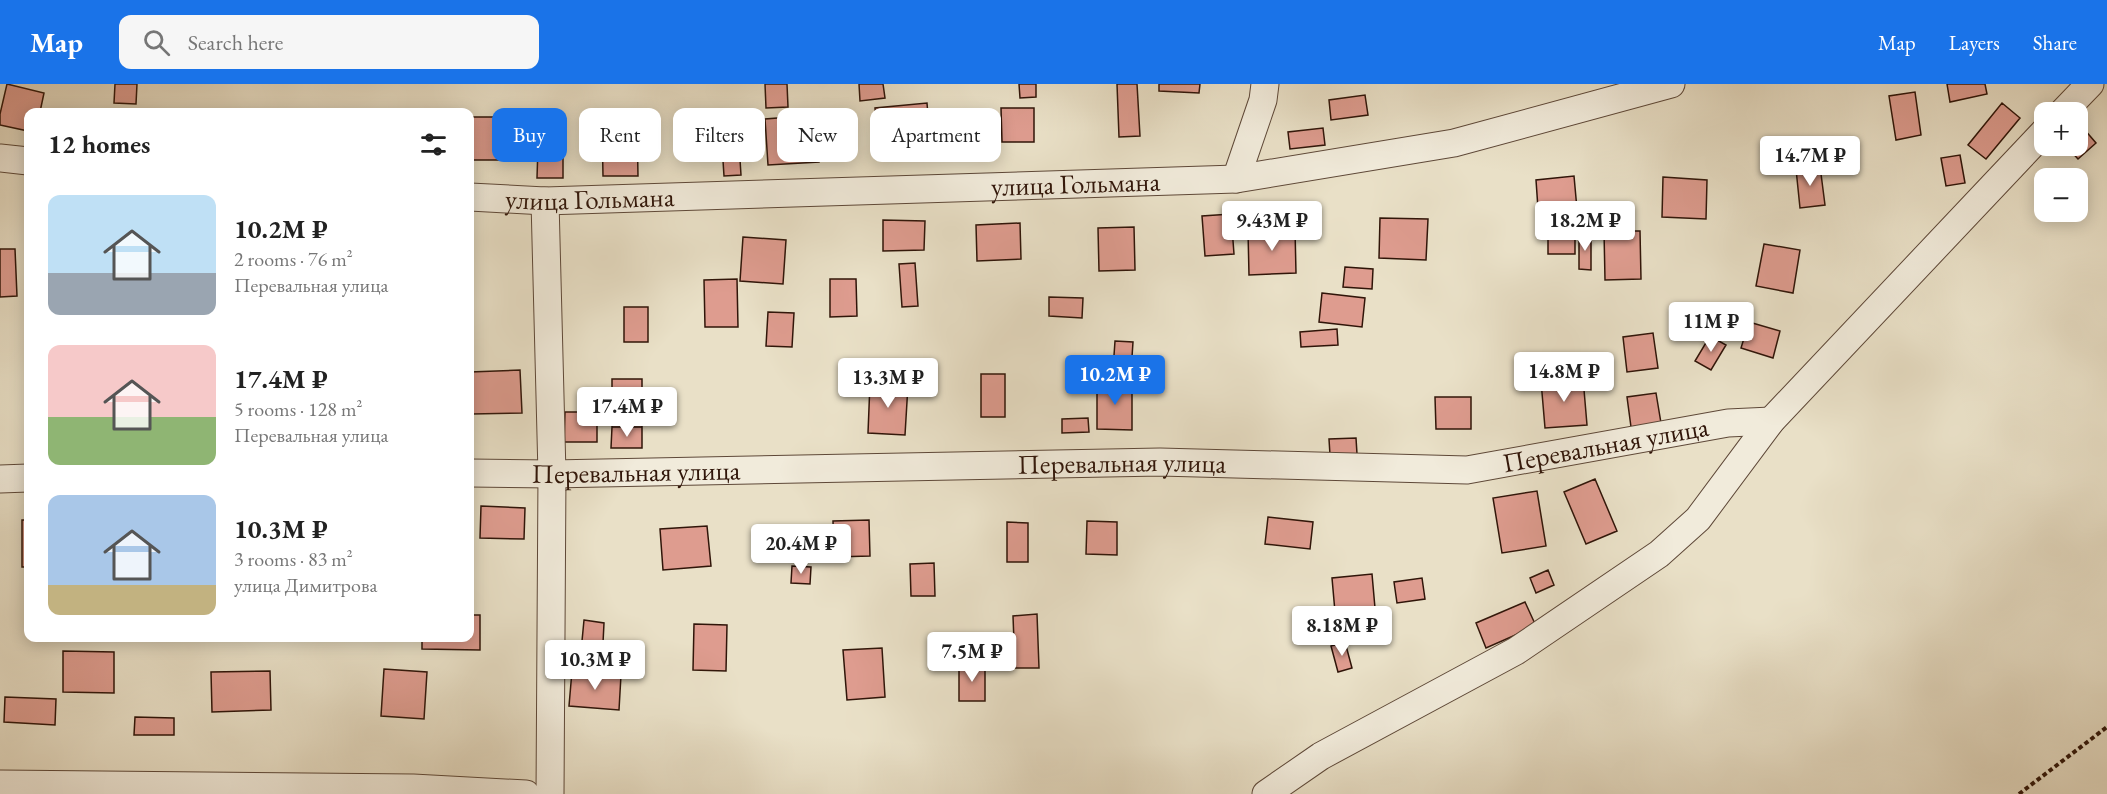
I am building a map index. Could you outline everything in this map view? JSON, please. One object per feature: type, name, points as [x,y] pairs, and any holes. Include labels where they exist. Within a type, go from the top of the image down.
[{"type":"street","points":[[1236,179],[1263,100],[1265,84]]},
{"type":"street","name":"улица Гольмана","points":[[474,197],[545,201],[1236,179],[1454,143],[1671,84]]},
{"type":"street","points":[[2073,102],[2090,84]]},
{"type":"street","points":[[1266,794],[1321,756],[1516,651],[1659,554],[1698,519],[1771,421],[2034,143]]},
{"type":"street","points":[[0,158],[24,161]]},
{"type":"street","points":[[545,201],[552,474],[550,794]]},
{"type":"street","name":"Перевальная улица","points":[[474,473],[552,474],[1160,462],[1467,470],[1728,423],[1771,421]]},
{"type":"street","points":[[0,479],[24,478]]},
{"type":"street","points":[[0,784],[413,788],[526,794]]},
{"type":"path","points":[[2019,794],[2107,727]]},
{"type":"building","points":[[7,84],[44,93],[41,108],[24,108],[24,130],[0,125],[0,114]]},
{"type":"building","points":[[115,84],[137,84],[136,104],[114,103]]},
{"type":"building","points":[[765,84],[787,84],[788,107],[766,108]]},
{"type":"building","points":[[859,84],[883,84],[885,98],[860,101]]},
{"type":"building","points":[[1019,84],[1036,84],[1036,97],[1020,98]]},
{"type":"building","points":[[1117,84],[1137,84],[1140,136],[1119,137]]},
{"type":"building","points":[[1159,84],[1200,84],[1199,93],[1159,91]]},
{"type":"building","points":[[1947,84],[1985,84],[1987,94],[1950,102]]},
{"type":"building","points":[[1915,92],[1921,135],[1896,140],[1889,96]]},
{"type":"building","points":[[1365,95],[1368,115],[1331,120],[1329,100]]},
{"type":"building","points":[[927,103],[927,108],[875,108]]},
{"type":"building","points":[[2002,103],[2020,118],[1986,159],[1968,145]]},
{"type":"building","points":[[1001,108],[1034,108],[1034,142],[1002,142]]},
{"type":"building","points":[[474,117],[492,117],[492,160],[474,160]]},
{"type":"building","points":[[777,118],[777,162],[819,162],[768,165],[765,119]]},
{"type":"building","points":[[1323,128],[1325,145],[1290,149],[1288,132]]},
{"type":"building","points":[[2088,134],[2096,143],[2088,150]]},
{"type":"building","points":[[1960,155],[1965,183],[1946,186],[1941,158]]},
{"type":"building","points":[[538,162],[563,162],[563,178],[537,178]]},
{"type":"building","points":[[603,162],[638,162],[638,176],[603,176]]},
{"type":"building","points":[[723,162],[740,162],[741,175],[724,176]]},
{"type":"building","points":[[1820,166],[1825,205],[1800,208],[1796,169]]},
{"type":"building","points":[[1574,176],[1578,220],[1539,223],[1536,180]]},
{"type":"building","points":[[1663,177],[1707,180],[1706,219],[1662,217]]},
{"type":"building","points":[[1231,214],[1234,254],[1205,256],[1202,216]]},
{"type":"building","points":[[1380,218],[1428,219],[1426,260],[1379,258]]},
{"type":"building","points":[[883,220],[925,221],[924,250],[883,251]]},
{"type":"building","points":[[1020,223],[1021,259],[977,261],[976,225]]},
{"type":"building","points":[[1548,226],[1575,226],[1575,254],[1548,254]]},
{"type":"building","points":[[1134,227],[1135,270],[1099,271],[1098,228]]},
{"type":"building","points":[[1295,229],[1296,273],[1249,275],[1248,231]]},
{"type":"building","points":[[1604,231],[1640,231],[1641,279],[1605,280]]},
{"type":"building","points":[[1579,235],[1591,235],[1591,270],[1579,269]]},
{"type":"building","points":[[743,237],[786,240],[783,284],[740,281]]},
{"type":"building","points":[[1764,244],[1800,250],[1793,293],[1756,286]]},
{"type":"building","points":[[0,249],[15,249],[17,296],[0,297]]},
{"type":"building","points":[[915,263],[918,306],[902,307],[899,264]]},
{"type":"building","points":[[1345,267],[1373,269],[1372,289],[1343,287]]},
{"type":"building","points":[[737,279],[738,327],[705,327],[704,280]]},
{"type":"building","points":[[830,279],[856,279],[857,316],[830,317]]},
{"type":"building","points":[[1322,293],[1365,298],[1362,327],[1319,322]]},
{"type":"building","points":[[1049,297],[1083,298],[1082,318],[1049,316]]},
{"type":"building","points":[[624,307],[648,307],[648,342],[624,342]]},
{"type":"building","points":[[768,312],[794,313],[792,347],[766,346]]},
{"type":"building","points":[[1749,322],[1780,331],[1773,358],[1741,348]]},
{"type":"building","points":[[1337,329],[1338,345],[1301,347],[1300,332]]},
{"type":"building","points":[[1653,333],[1658,368],[1627,372],[1623,337]]},
{"type":"building","points":[[1710,336],[1726,345],[1711,370],[1695,361]]},
{"type":"building","points":[[1115,341],[1133,342],[1131,372],[1113,370]]},
{"type":"building","points":[[520,370],[522,413],[474,414],[474,372]]},
{"type":"building","points":[[981,374],[1005,374],[1005,417],[981,417]]},
{"type":"building","points":[[1583,378],[1587,425],[1545,428],[1541,381]]},
{"type":"building","points":[[612,379],[642,379],[642,427],[612,427]]},
{"type":"building","points":[[870,383],[908,385],[905,435],[868,433]]},
{"type":"building","points":[[1097,383],[1132,383],[1132,430],[1097,429]]},
{"type":"building","points":[[1656,393],[1661,423],[1631,427],[1627,397]]},
{"type":"building","points":[[1435,397],[1471,397],[1471,429],[1436,429]]},
{"type":"building","points":[[565,412],[597,412],[597,442],[564,442]]},
{"type":"building","points":[[1088,418],[1089,432],[1062,433],[1062,419]]},
{"type":"building","points":[[612,427],[642,427],[642,448],[611,448]]},
{"type":"building","points":[[1356,438],[1357,454],[1330,455],[1329,439]]},
{"type":"building","points":[[1595,479],[1617,531],[1586,544],[1564,492]]},
{"type":"building","points":[[1537,491],[1546,546],[1502,553],[1493,498]]},
{"type":"building","points":[[481,506],[525,508],[524,539],[480,538]]},
{"type":"building","points":[[1268,517],[1313,522],[1310,549],[1265,544]]},
{"type":"building","points":[[22,520],[24,520],[24,567],[22,567]]},
{"type":"building","points":[[869,520],[870,556],[834,557],[833,521]]},
{"type":"building","points":[[1087,521],[1117,522],[1117,555],[1086,554]]},
{"type":"building","points":[[1007,522],[1028,523],[1028,562],[1007,562]]},
{"type":"building","points":[[707,526],[711,566],[663,570],[660,529]]},
{"type":"building","points":[[934,563],[935,596],[911,596],[910,564]]},
{"type":"building","points":[[792,566],[811,567],[810,584],[791,583]]},
{"type":"building","points":[[1548,570],[1554,585],[1536,593],[1530,578]]},
{"type":"building","points":[[1372,574],[1375,608],[1335,612],[1332,578]]},
{"type":"building","points":[[1422,578],[1425,599],[1397,603],[1394,582]]},
{"type":"building","points":[[1525,602],[1536,626],[1486,648],[1476,623]]},
{"type":"building","points":[[1037,614],[1039,668],[1015,668],[1013,616]]},
{"type":"building","points":[[474,615],[480,615],[480,650],[422,649],[422,642],[474,642]]},
{"type":"building","points":[[584,620],[604,623],[603,643],[582,641]]},
{"type":"building","points":[[694,624],[727,625],[726,671],[693,670]]},
{"type":"building","points":[[1345,642],[1352,668],[1338,672],[1331,646]]},
{"type":"building","points":[[882,648],[885,697],[847,700],[843,650]]},
{"type":"building","points":[[63,651],[114,652],[114,693],[63,692]]},
{"type":"building","points":[[959,665],[985,665],[985,701],[959,701]]},
{"type":"building","points":[[384,669],[427,672],[424,719],[381,716]]},
{"type":"building","points":[[270,671],[271,710],[212,712],[211,672]]},
{"type":"building","points":[[572,671],[621,675],[619,710],[569,706]]},
{"type":"building","points":[[5,697],[56,699],[55,725],[4,722]]},
{"type":"building","points":[[135,717],[174,718],[174,735],[134,735]]}]
